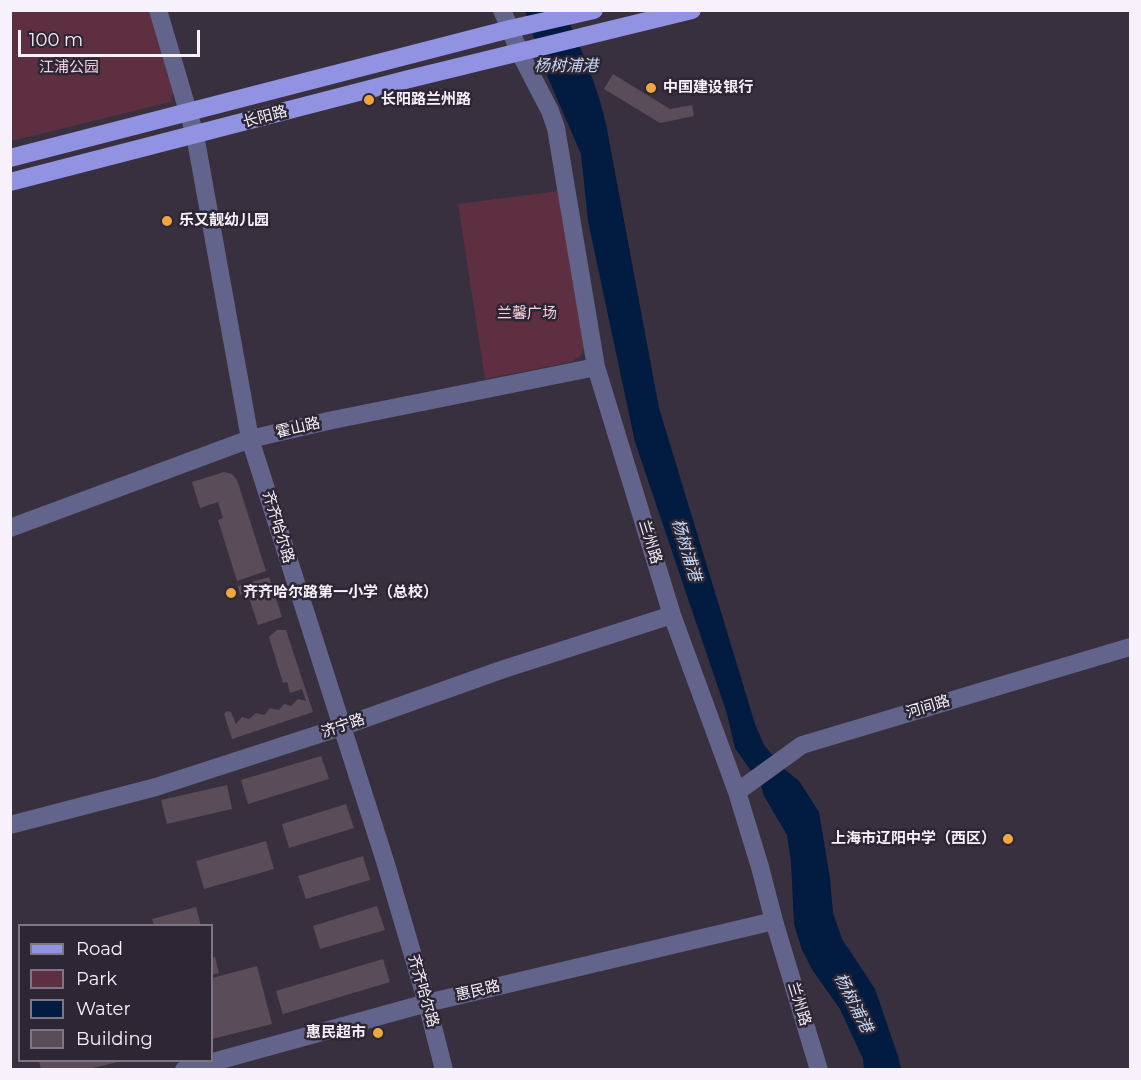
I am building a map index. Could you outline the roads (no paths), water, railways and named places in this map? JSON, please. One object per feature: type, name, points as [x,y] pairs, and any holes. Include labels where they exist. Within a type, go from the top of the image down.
[{"type":"main road","name":"长阳路","points":[[10,158],[510,29],[594,10]]},
{"type":"main road","name":"长阳路","points":[[10,182],[519,51],[692,10]]},
{"type":"street","name":"齐齐哈尔路","points":[[158,10],[195,135],[250,439],[385,861],[427,1003],[444,1070]]},
{"type":"street","name":"兰州路","points":[[502,10],[556,128],[596,367],[672,615],[737,792],[819,1070]]},
{"type":"street","name":"霍山路","points":[[10,528],[250,439],[596,367]]},
{"type":"street","name":"济宁路","points":[[10,825],[156,787],[341,727],[501,670],[672,615]]},
{"type":"street","name":"河间路","points":[[737,792],[796,749],[812,741],[1131,647]]},
{"type":"street","name":"惠民路","points":[[184,1070],[427,1003],[774,921]]},
{"type":"water","name":"杨树浦港","points":[[525,11],[564,11],[593,80],[606,124],[659,408],[755,724],[764,745],[783,768],[799,781],[819,812],[830,878],[833,913],[842,939],[875,989],[901,1069],[864,1069],[863,1059],[840,1009],[813,971],[802,950],[794,924],[791,862],[787,835],[764,796],[761,785],[735,748],[727,714],[635,442],[588,221],[581,154],[546,73]]},
{"type":"place","name":"中国建设银行","points":[[651,88]]},
{"type":"place","name":"长阳路兰州路","points":[[369,100]]},
{"type":"place","name":"乐又靓幼儿园","points":[[167,221]]},
{"type":"place","name":"齐齐哈尔路第一小学（总校）","points":[[231,593]]},
{"type":"place","name":"上海市辽阳中学（西区）","points":[[1008,839]]},
{"type":"place","name":"惠民超市","points":[[378,1033]]},
{"type":"park label","name":"江浦公园","points":[[69,68]]},
{"type":"park label","name":"兰馨广场","points":[[527,314]]}]
